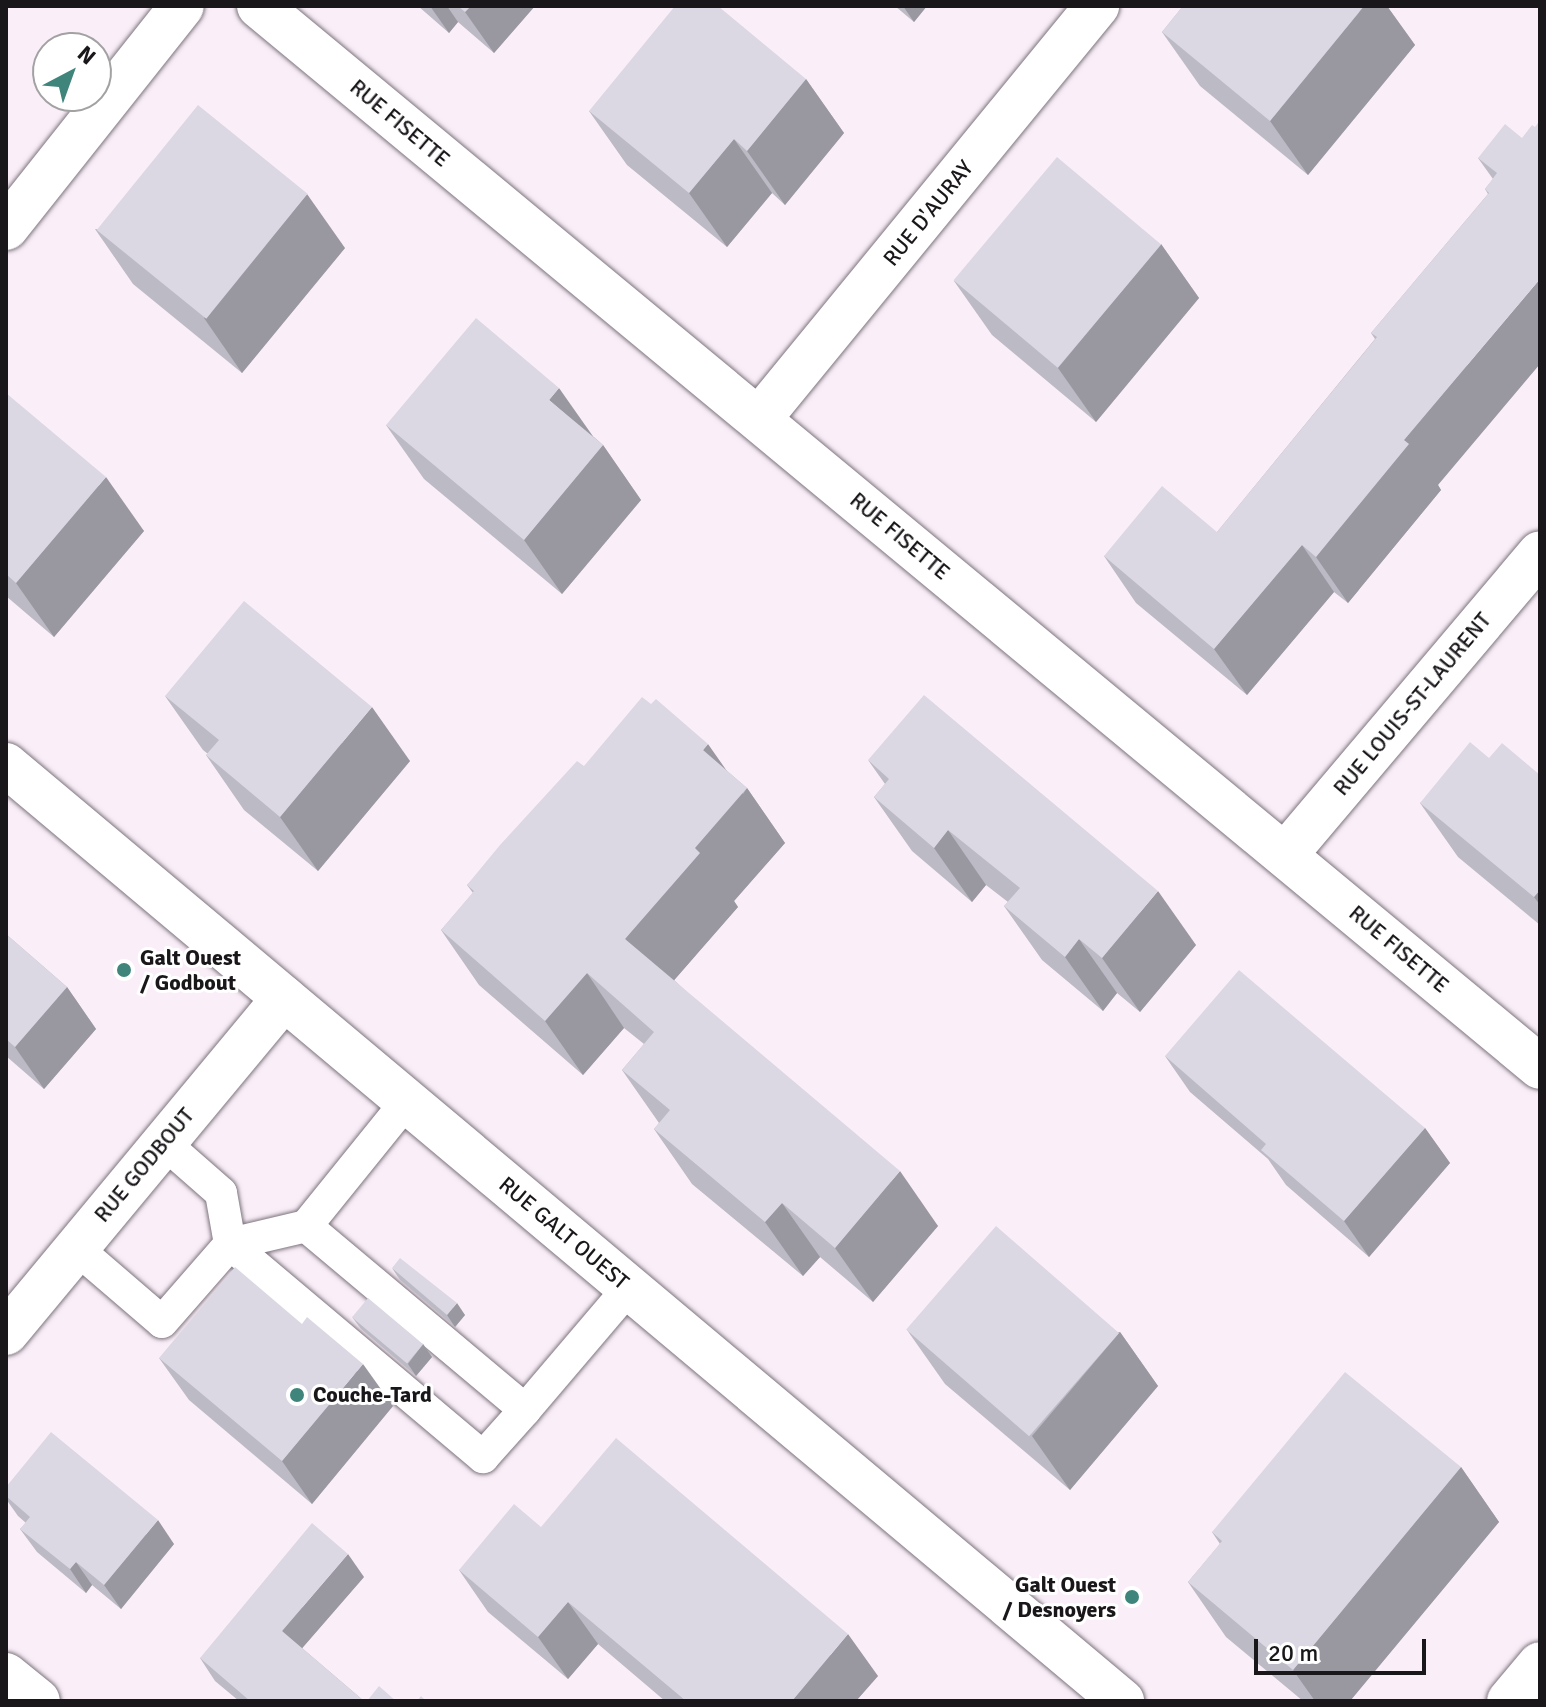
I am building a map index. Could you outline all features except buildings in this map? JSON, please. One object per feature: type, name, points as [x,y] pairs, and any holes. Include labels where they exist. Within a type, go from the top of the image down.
[{"type":"street","points":[[6,228],[182,6]]},
{"type":"street","name":"RUE FISETTE","points":[[259,6],[1540,1067]]},
{"type":"street","name":"RUE D'AURAY","points":[[759,419],[1097,6]]},
{"type":"street","name":"RUE LOUIS-ST-LAURENT","points":[[1285,855],[1540,553]]},
{"type":"street","name":"RUE GALT OUEST","points":[[6,765],[1122,1701]]},
{"type":"street","name":"RUE GODBOUT","points":[[6,1333],[284,998]]},
{"type":"street","points":[[1509,1701],[1540,1664]]},
{"type":"street","points":[[6,1675],[38,1701]]},
{"type":"lane","points":[[76,1248],[162,1322],[230,1244],[306,1226],[407,1101]]},
{"type":"lane","points":[[163,1142],[221,1193],[230,1244],[483,1457],[629,1288]]},
{"type":"lane","points":[[306,1226],[525,1410]]},
{"type":"place","name":"Galt Ouest / Godbout","points":[[124,970]]},
{"type":"place","name":"Couche-Tard","points":[[297,1395]]},
{"type":"place","name":"Galt Ouest / Desnoyers","points":[[1132,1597]]}]
